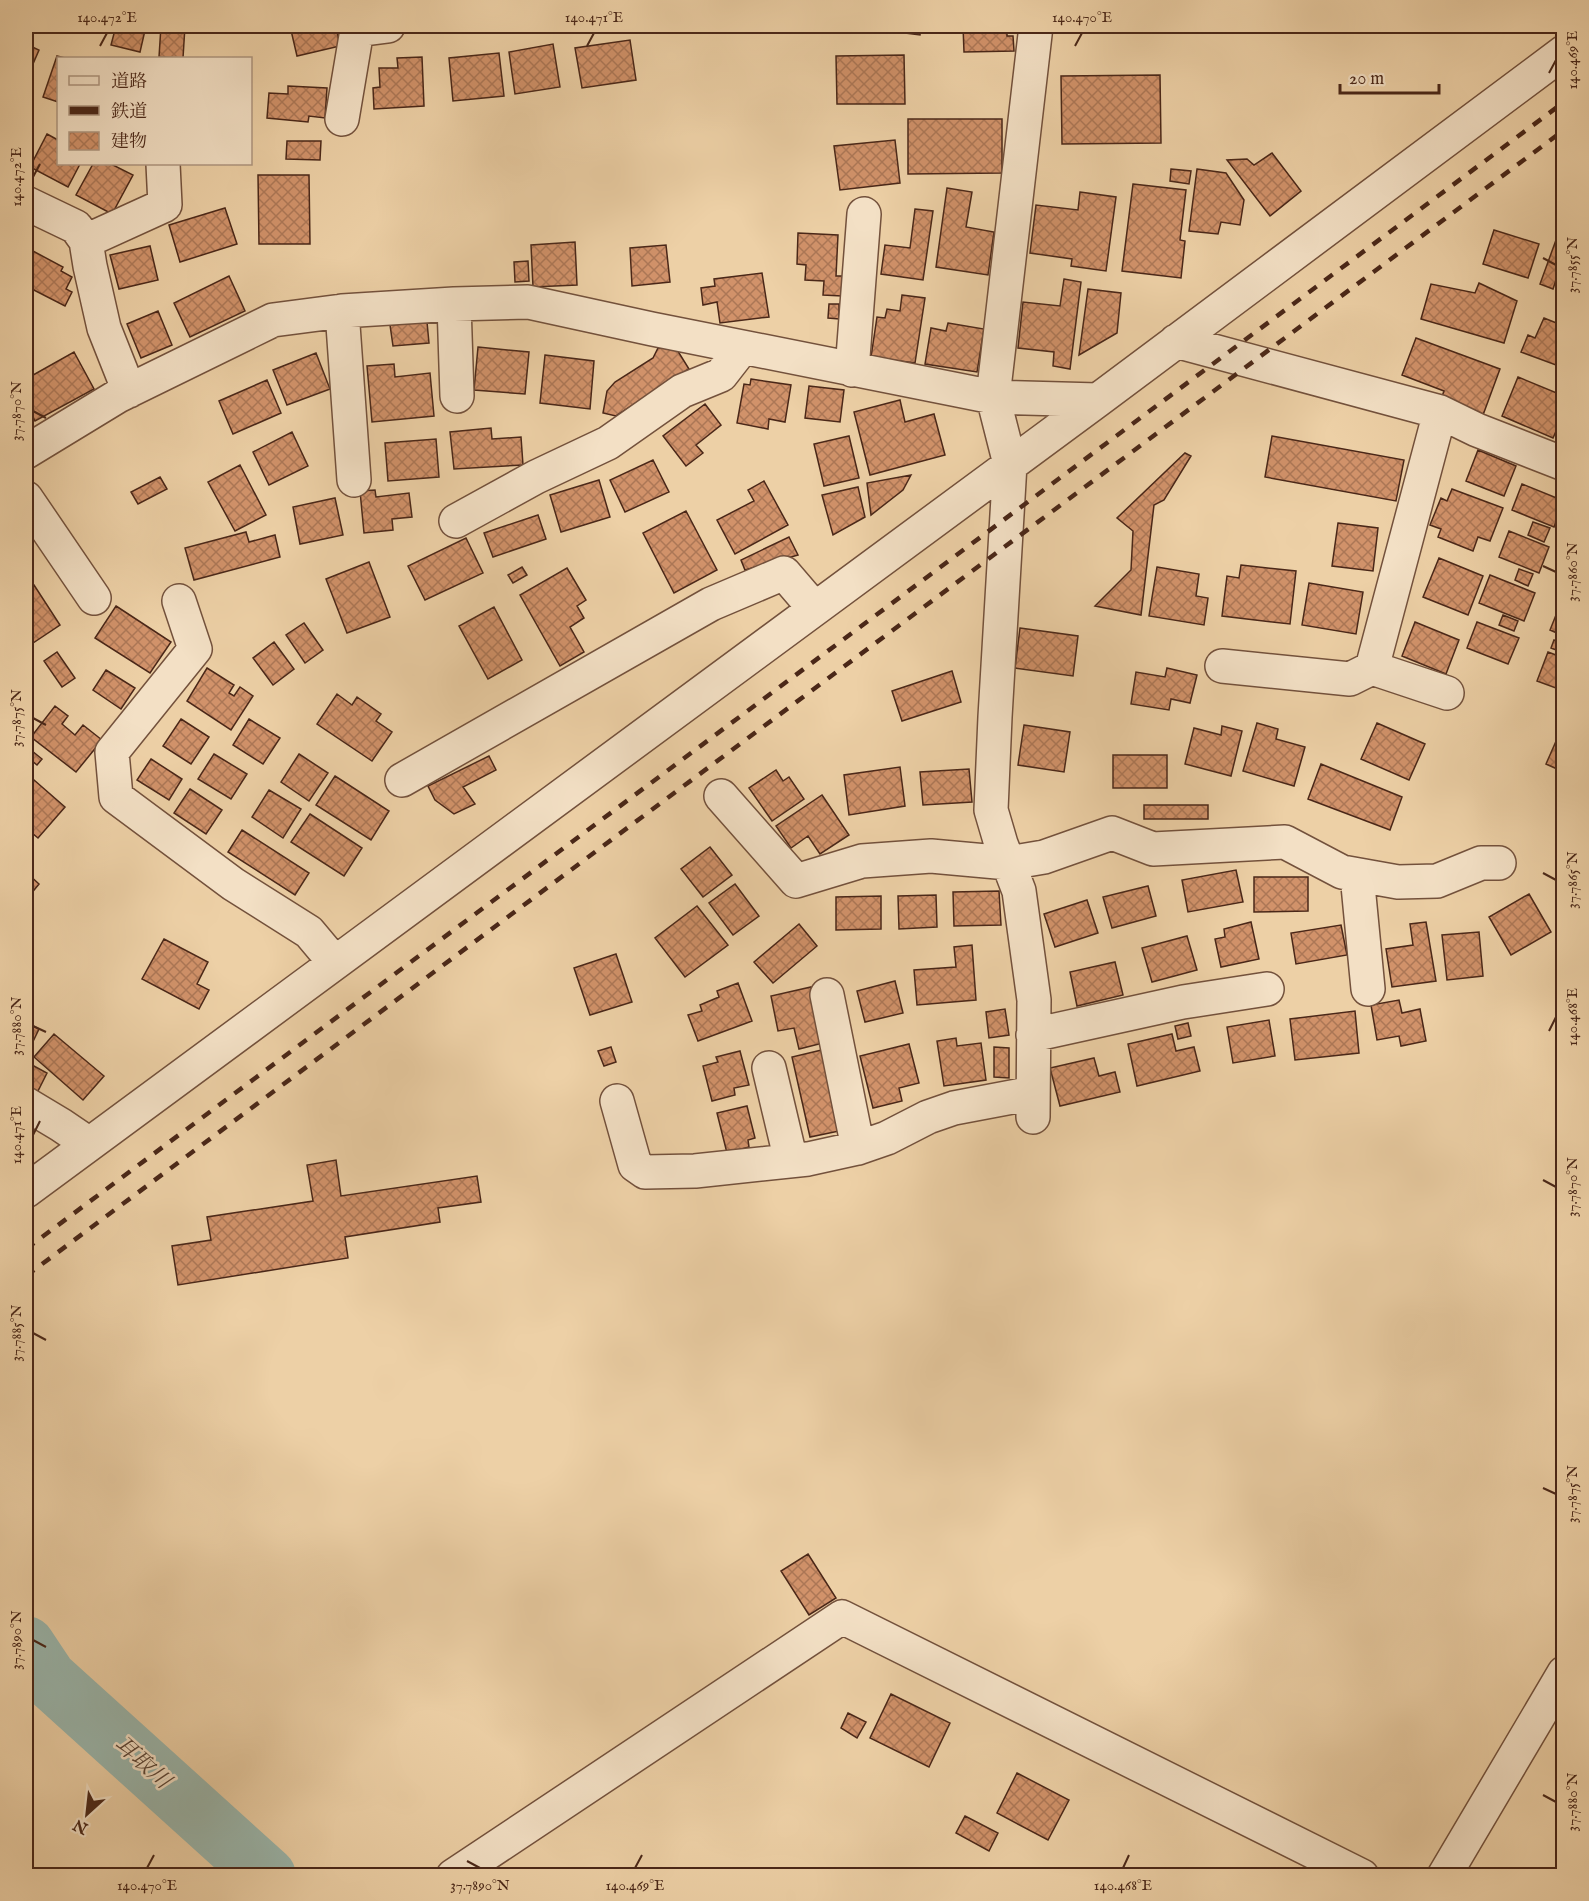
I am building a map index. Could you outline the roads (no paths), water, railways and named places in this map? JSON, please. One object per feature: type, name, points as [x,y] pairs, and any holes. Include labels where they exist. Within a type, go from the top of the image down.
[{"type":"street","points":[[617,1101],[635,1165],[645,1172],[695,1171],[808,1159],[858,1149],[887,1138],[928,1116],[954,1108],[1033,1105],[1034,1000],[1019,891],[991,810],[1010,464],[993,397],[1036,26]]},
{"type":"street","points":[[342,119],[367,27]]},
{"type":"street","points":[[26,1191],[1098,400],[1563,52]]},
{"type":"street","points":[[86,241],[165,205],[163,165]]},
{"type":"street","points":[[26,202],[76,227],[86,241],[104,328],[129,391]]},
{"type":"street","points":[[852,370],[864,214]]},
{"type":"street","points":[[26,453],[129,391],[273,320],[342,311],[454,304],[528,302],[742,348],[993,397],[1098,400]]},
{"type":"street","points":[[454,304],[457,396]]},
{"type":"street","points":[[342,311],[354,480]]},
{"type":"street","points":[[1176,341],[1440,412],[1563,464]]},
{"type":"street","points":[[456,521],[536,477],[608,442],[681,391],[721,375],[742,348]]},
{"type":"street","points":[[1372,668],[1440,412]]},
{"type":"street","points":[[26,498],[94,598]]},
{"type":"street","points":[[402,780],[711,604],[784,573],[814,608]]},
{"type":"street","points":[[179,601],[195,649],[112,752],[116,797],[233,884],[309,932],[334,963]]},
{"type":"street","points":[[1222,666],[1350,679],[1372,668],[1447,693]]},
{"type":"street","points":[[721,796],[796,881],[862,861],[931,856],[1008,863],[1044,857],[1112,833],[1153,849],[1285,842],[1342,872],[1398,882],[1437,880],[1480,863],[1499,863]]},
{"type":"street","points":[[1357,875],[1368,989]]},
{"type":"street","points":[[1033,1035],[1183,1002],[1267,989]]},
{"type":"street","points":[[827,995],[858,1149]]},
{"type":"street","points":[[769,1068],[791,1161]]},
{"type":"street","points":[[26,1104],[89,1144]]},
{"type":"street","points":[[453,1875],[842,1617],[1362,1875]]},
{"type":"street","points":[[1444,1875],[1563,1672]]},
{"type":"waterway","name":"耳取川","points":[[26,1645],[48,1678],[267,1876]]},
{"type":"railway","points":[[26,1249],[1564,102]]},
{"type":"railway","points":[[26,1276],[1564,130]]}]
